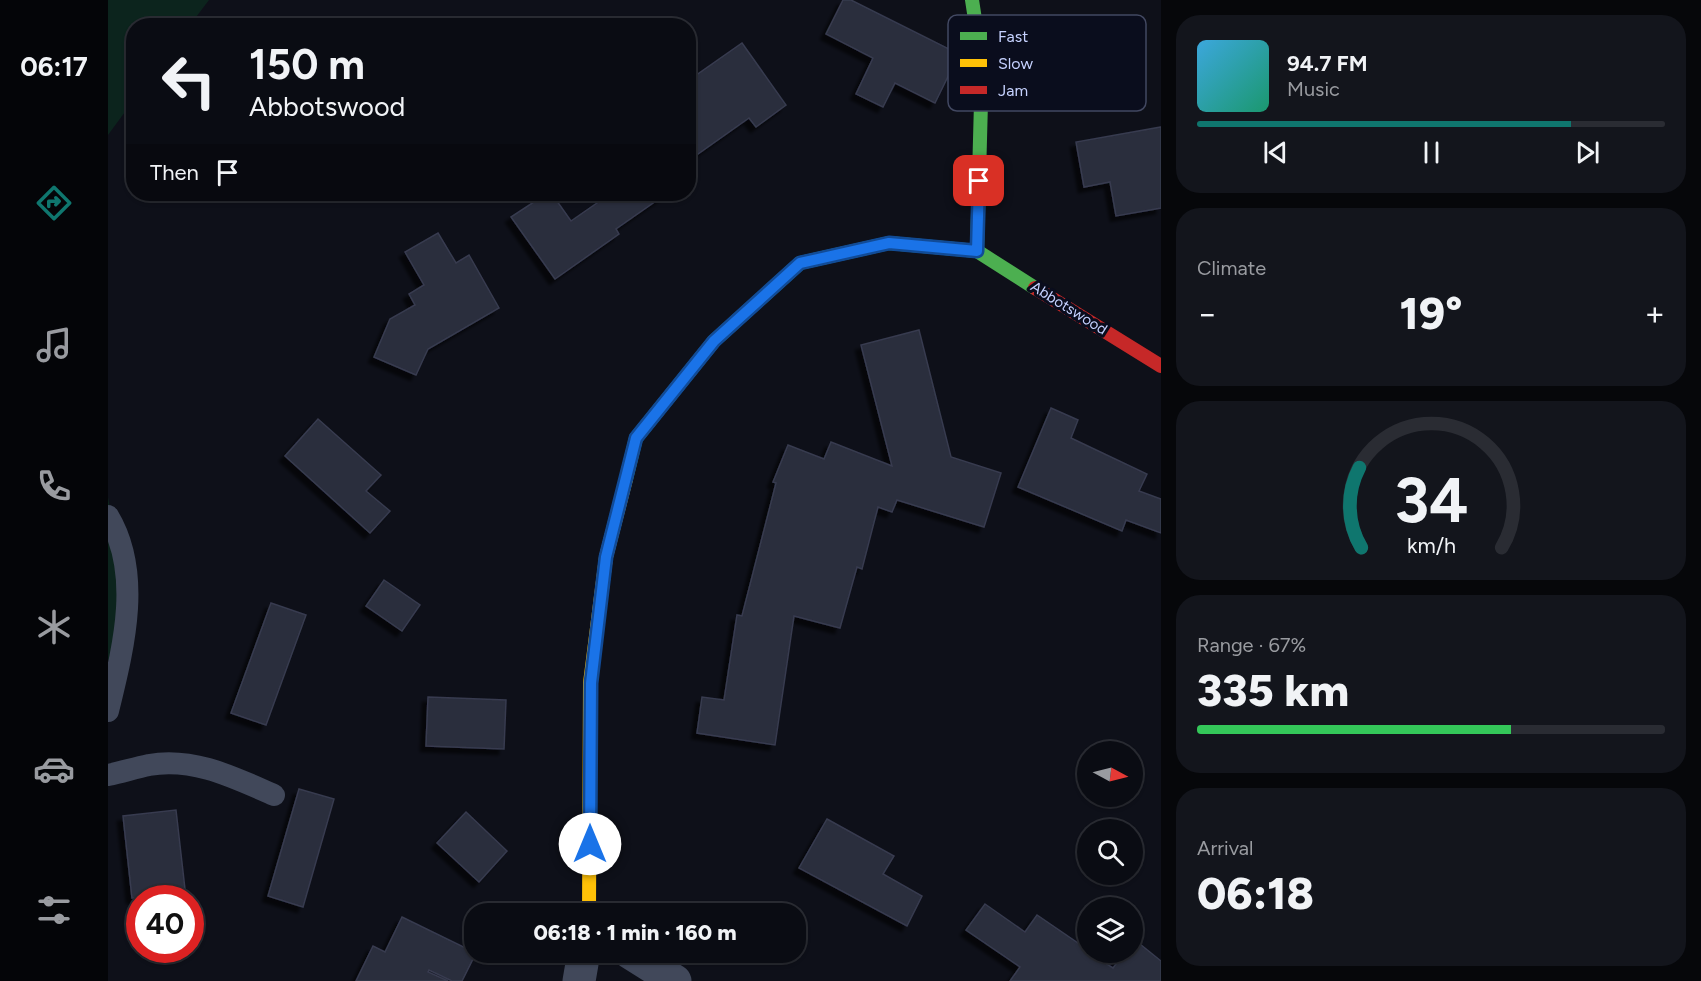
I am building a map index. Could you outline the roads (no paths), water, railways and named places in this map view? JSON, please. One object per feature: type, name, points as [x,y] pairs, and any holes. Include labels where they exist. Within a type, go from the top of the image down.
[{"type":"street","points":[[972,0],[974,15]]},
{"type":"street","points":[[977,251],[981,111]]},
{"type":"street","name":"Abbotswood","points":[[589,903],[591,683],[606,557],[636,438],[714,341],[800,263],[889,243],[977,251],[1161,366]]},
{"type":"street","points":[[579,981],[582,963]]},
{"type":"street","points":[[646,963],[675,981]]},
{"type":"lane","points":[[108,516],[119,538],[128,578],[127,605],[108,711]]},
{"type":"lane","points":[[108,775],[151,765],[189,764],[220,771],[274,795]]}]
